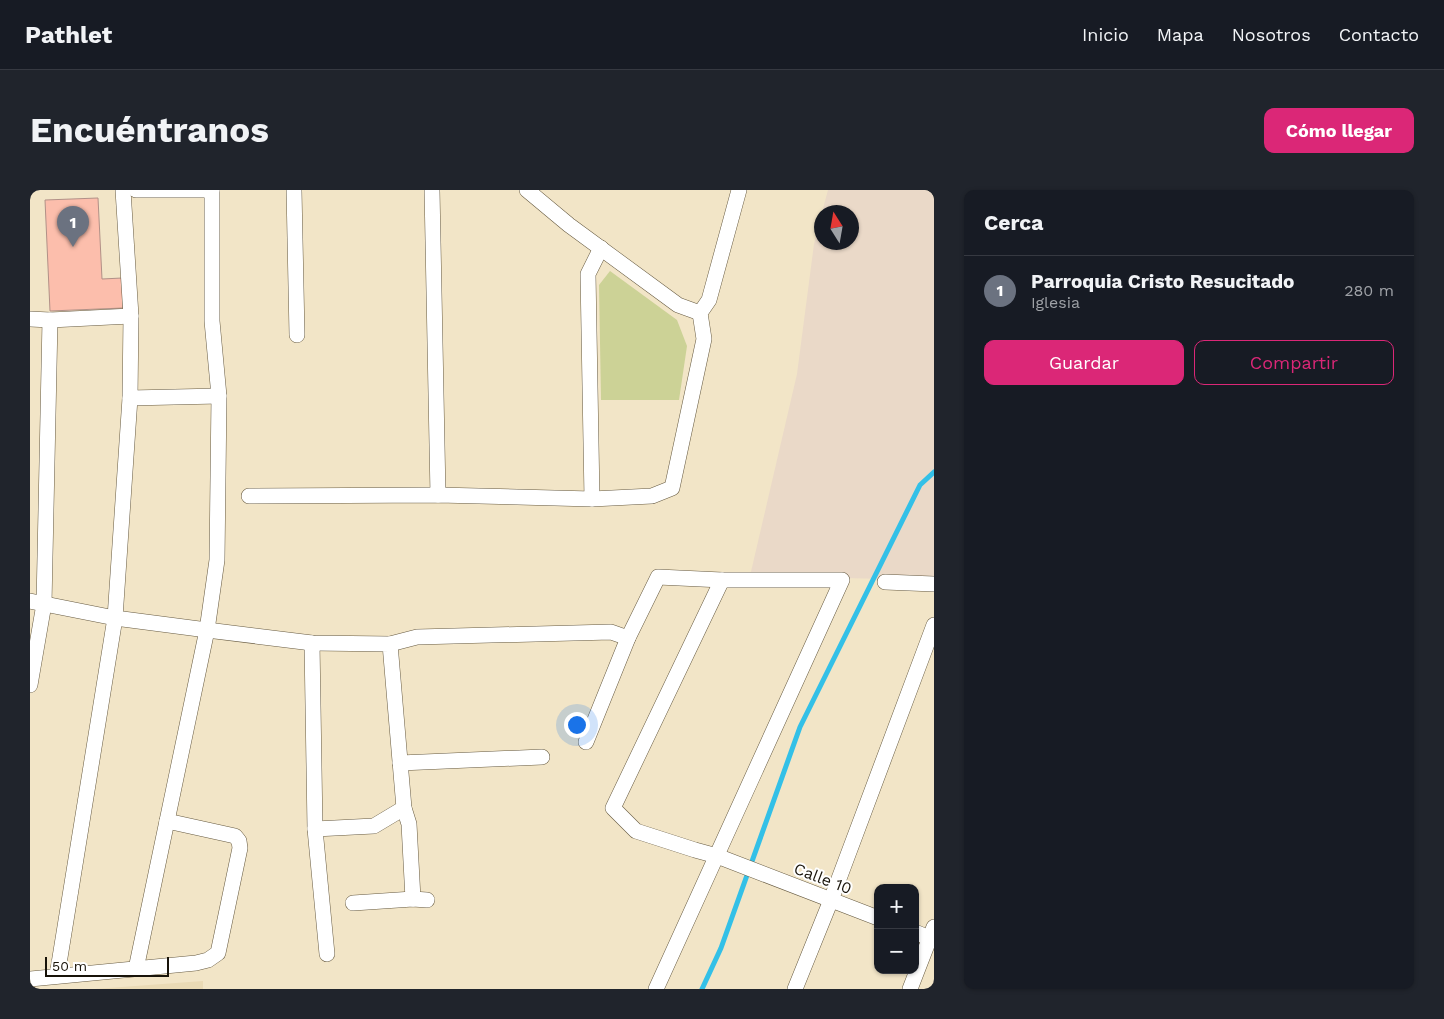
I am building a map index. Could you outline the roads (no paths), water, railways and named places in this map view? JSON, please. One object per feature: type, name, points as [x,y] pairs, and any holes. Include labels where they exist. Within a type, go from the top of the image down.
[{"type":"street","points":[[57,976],[115,618],[130,398],[131,316],[123,190]]},
{"type":"street","points":[[136,190],[212,190],[212,321],[219,396],[217,560],[206,630],[136,969]]},
{"type":"street","points":[[294,190],[297,335]]},
{"type":"street","points":[[432,190],[438,496]]},
{"type":"street","points":[[527,190],[569,224],[678,305],[700,313]]},
{"type":"street","points":[[249,496],[438,496],[592,499],[652,496],[672,488],[704,339],[700,313],[709,300],[739,190]]},
{"type":"street","points":[[592,499],[588,274],[601,248]]},
{"type":"street","points":[[30,319],[50,320],[131,316]]},
{"type":"street","points":[[30,685],[37,602],[50,320]]},
{"type":"street","points":[[130,398],[219,396]]},
{"type":"street","points":[[586,742],[628,638],[658,577],[722,580],[842,580],[724,858],[656,989]]},
{"type":"street","name":"Calle 10","points":[[722,580],[613,808],[636,831],[724,858],[874,916]]},
{"type":"street","points":[[884,582],[934,584]]},
{"type":"street","points":[[37,602],[115,618],[312,643],[390,644],[418,637],[611,632],[628,638]]},
{"type":"street","points":[[795,989],[831,900],[934,625]]},
{"type":"street","points":[[312,643],[316,829],[327,954]]},
{"type":"street","points":[[353,903],[420,899],[409,824],[404,808],[390,644]]},
{"type":"street","points":[[400,763],[542,757]]},
{"type":"street","points":[[316,829],[374,826],[404,808]]},
{"type":"street","points":[[30,979],[208,960],[218,953],[240,844],[235,836],[166,821]]},
{"type":"street","points":[[910,989],[933,935],[919,933]]},
{"type":"waterway","points":[[702,989],[721,948],[800,727],[920,485],[934,472]]},
{"type":"place","name":"Parroquia Cristo Resucitado","points":[[73,247]]}]
